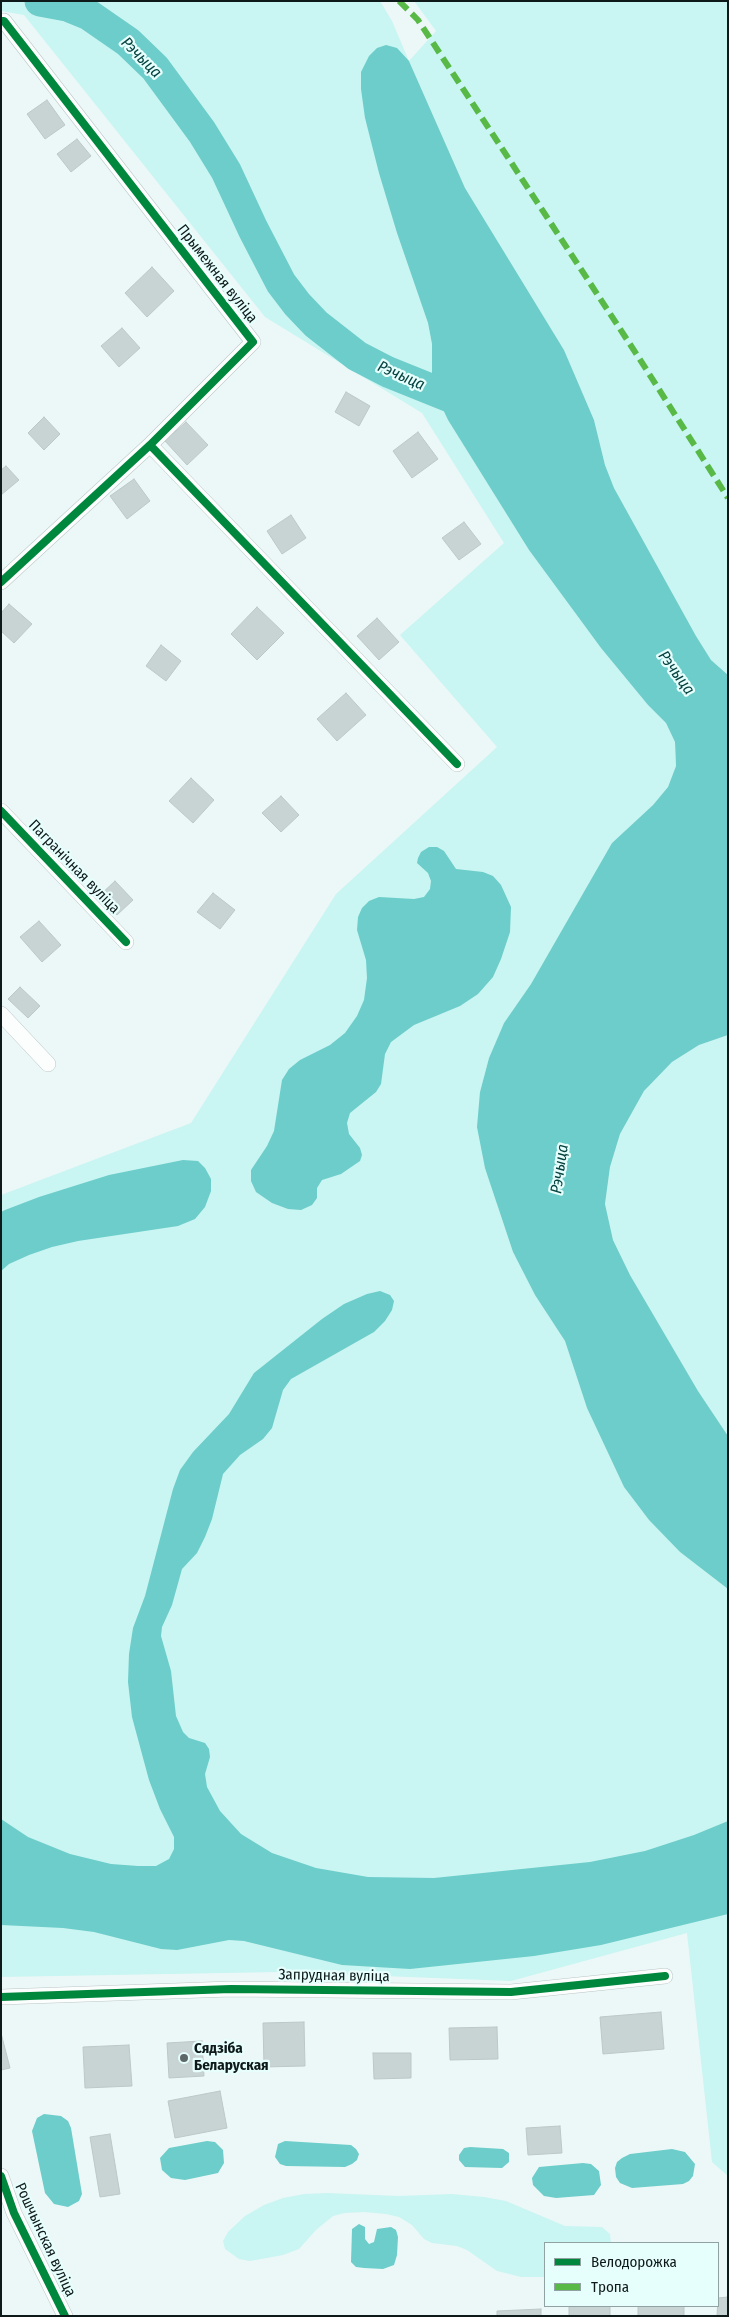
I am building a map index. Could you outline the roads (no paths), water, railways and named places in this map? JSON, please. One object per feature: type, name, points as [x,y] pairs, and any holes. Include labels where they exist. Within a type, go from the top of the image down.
[{"type":"street","name":"Прымежная вуліца","points":[[1,21],[4,21],[253,342],[150,445],[1,582]]},
{"type":"street","points":[[150,445],[457,764]]},
{"type":"street","name":"Пагранічная вуліца","points":[[1,810],[126,942]]},
{"type":"street","points":[[1,1014],[48,1064]]},
{"type":"street","name":"Запрудная вуліца","points":[[1,1997],[231,1989],[511,1992],[665,1976]]},
{"type":"street","name":"Рошчынская вуліца","points":[[1,2176],[14,2213],[65,2316]]},
{"type":"water","points":[[386,45],[397,48],[409,61],[465,188],[564,350],[594,420],[605,465],[614,488],[696,636],[711,660],[728,675],[728,1035],[699,1045],[672,1062],[644,1091],[620,1134],[610,1167],[605,1204],[613,1240],[630,1275],[698,1391],[728,1436],[728,1589],[680,1552],[649,1520],[624,1487],[587,1408],[565,1341],[535,1295],[513,1252],[485,1168],[477,1127],[480,1092],[489,1058],[504,1023],[531,984],[612,843],[653,805],[668,787],[676,766],[675,742],[666,723],[648,705],[601,648],[529,550],[448,420],[438,399],[432,378],[432,344],[428,323],[397,233],[365,118],[361,72],[369,56],[377,48]]},
{"type":"water","points":[[429,847],[437,847],[444,851],[456,869],[483,872],[493,876],[501,885],[511,907],[510,932],[501,959],[493,977],[478,994],[460,1006],[414,1025],[391,1042],[385,1054],[381,1084],[376,1092],[350,1113],[347,1123],[349,1134],[360,1148],[362,1155],[360,1161],[341,1174],[322,1180],[317,1188],[317,1198],[312,1205],[301,1210],[288,1209],[272,1203],[256,1192],[251,1181],[251,1170],[267,1146],[274,1131],[282,1080],[289,1069],[300,1060],[330,1045],[345,1033],[357,1016],[364,1000],[367,978],[366,960],[357,930],[358,917],[362,908],[369,901],[379,897],[414,899],[424,897],[430,889],[431,881],[428,873],[417,863],[421,852]]},
{"type":"water","points":[[183,1160],[198,1161],[205,1168],[211,1179],[211,1191],[205,1207],[195,1219],[178,1226],[78,1241],[52,1247],[9,1264],[1,1271],[1,1212],[39,1197],[109,1175]]},
{"type":"water","points":[[380,1291],[390,1295],[394,1301],[392,1310],[385,1321],[374,1332],[291,1379],[283,1390],[272,1428],[263,1439],[240,1455],[223,1474],[212,1519],[205,1537],[197,1553],[182,1569],[172,1605],[162,1627],[161,1636],[171,1671],[176,1716],[183,1732],[189,1738],[205,1743],[209,1749],[210,1757],[205,1774],[207,1787],[220,1811],[241,1834],[272,1853],[316,1868],[368,1877],[434,1878],[590,1862],[645,1851],[694,1835],[728,1821],[728,1914],[601,1945],[534,1956],[410,1969],[342,1965],[244,1941],[229,1940],[177,1950],[161,1949],[94,1932],[63,1928],[1,1925],[1,1819],[28,1837],[70,1854],[111,1864],[156,1866],[169,1859],[174,1849],[174,1837],[160,1809],[149,1780],[132,1717],[128,1682],[129,1654],[133,1628],[145,1596],[173,1489],[180,1470],[193,1452],[229,1414],[254,1373],[344,1304],[367,1294]]},
{"type":"water","points":[[44,2114],[61,2116],[68,2121],[71,2128],[82,2194],[79,2201],[68,2207],[54,2204],[45,2193],[32,2131],[37,2118]]},
{"type":"water","points":[[207,2141],[215,2142],[223,2150],[224,2163],[218,2173],[185,2180],[171,2178],[162,2170],[160,2158],[169,2148]]},
{"type":"water","points":[[285,2141],[351,2145],[359,2154],[357,2160],[345,2167],[286,2166],[280,2164],[275,2157],[278,2144]]},
{"type":"water","points":[[464,2148],[503,2149],[509,2153],[509,2162],[502,2168],[465,2167],[459,2160],[459,2155]]},
{"type":"water","points":[[672,2149],[685,2152],[695,2164],[693,2176],[689,2181],[683,2184],[632,2188],[620,2183],[616,2177],[615,2168],[617,2162],[630,2154]]},
{"type":"water","points":[[591,2164],[599,2171],[601,2185],[594,2195],[556,2198],[544,2196],[533,2185],[532,2178],[539,2167]]},
{"type":"water","points":[[359,2224],[365,2227],[365,2239],[369,2244],[374,2242],[377,2229],[391,2227],[396,2230],[398,2237],[397,2255],[394,2265],[383,2269],[364,2268],[356,2267],[351,2262],[352,2229]]},
{"type":"waterway","name":"Рэчыца","points":[[40,1],[67,6],[89,15],[128,42],[155,68],[202,132],[226,171],[281,283],[316,324],[357,356],[388,372],[475,407]]},
{"type":"place","name":"Сядзіба Беларуская","points":[[184,2058]]}]
